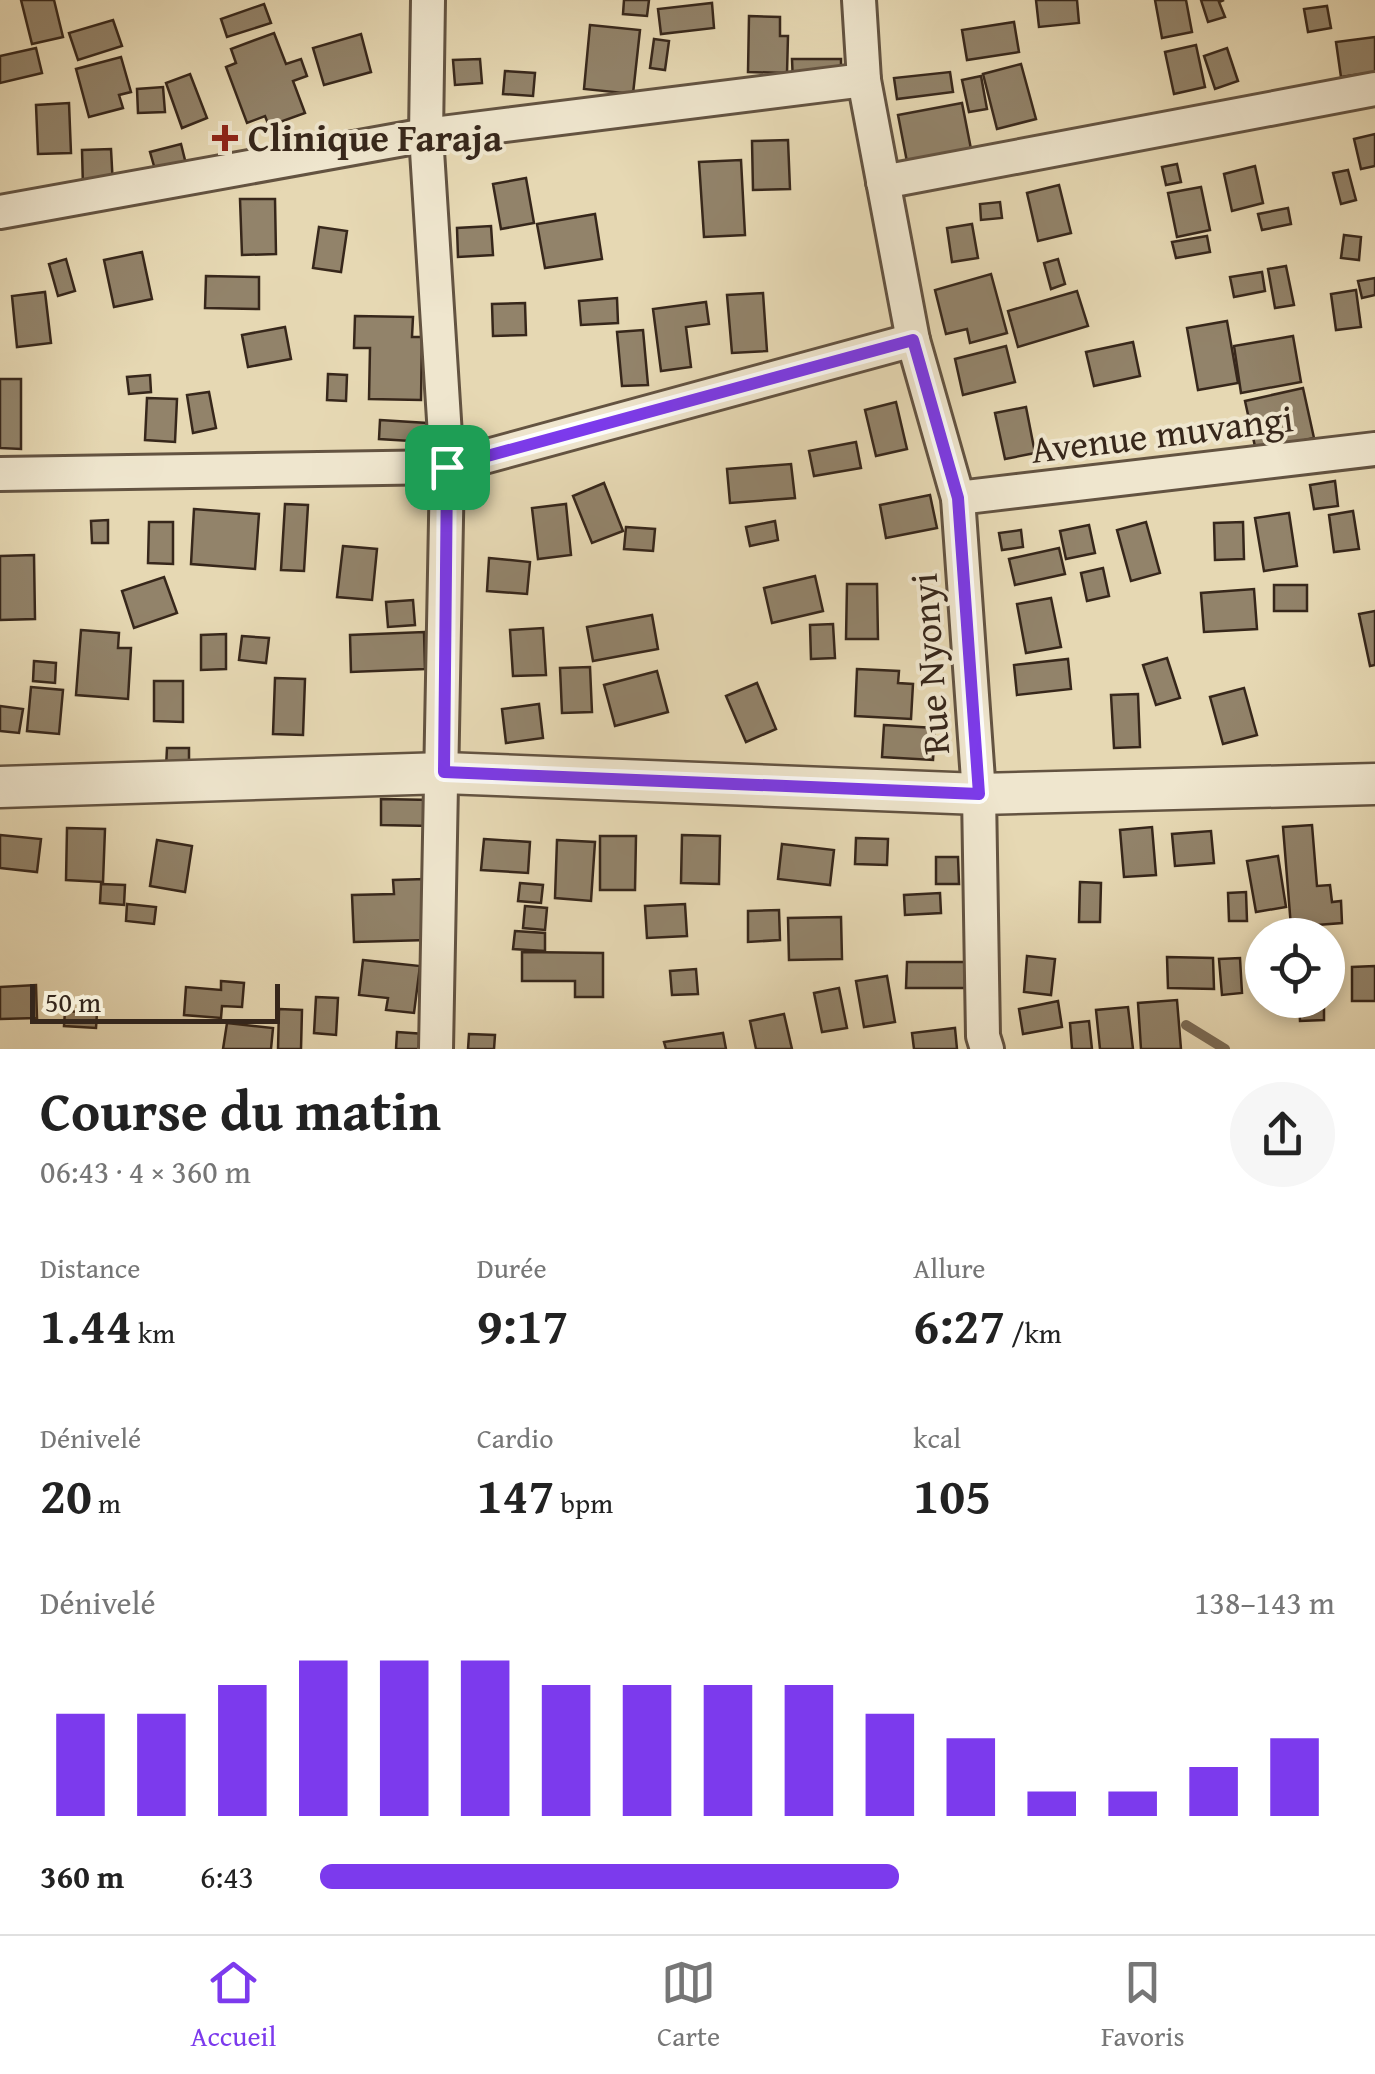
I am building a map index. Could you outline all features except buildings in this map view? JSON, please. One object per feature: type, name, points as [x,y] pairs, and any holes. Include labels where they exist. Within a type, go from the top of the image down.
[{"type":"street","points":[[428,0],[426,136],[447,467],[436,1049]]},
{"type":"street","name":"Rue Nyonyi","points":[[859,0],[864,80],[913,340],[958,498],[979,794],[983,1036],[987,1049]]},
{"type":"street","points":[[0,212],[426,136],[864,80]]},
{"type":"street","points":[[883,182],[1375,89]]},
{"type":"street","points":[[0,474],[447,467],[913,340]]},
{"type":"street","name":"Avenue muvangi","points":[[958,498],[1375,449]]},
{"type":"street","points":[[0,787],[444,772],[979,794],[1375,784]]},
{"type":"waterway","points":[[1186,1025],[1225,1049]]},
{"type":"place","name":"Clinique Faraja","points":[[225,138]]},
{"type":"route","points":[[913,340],[958,498],[979,794],[444,772],[447,467],[913,340]]}]
